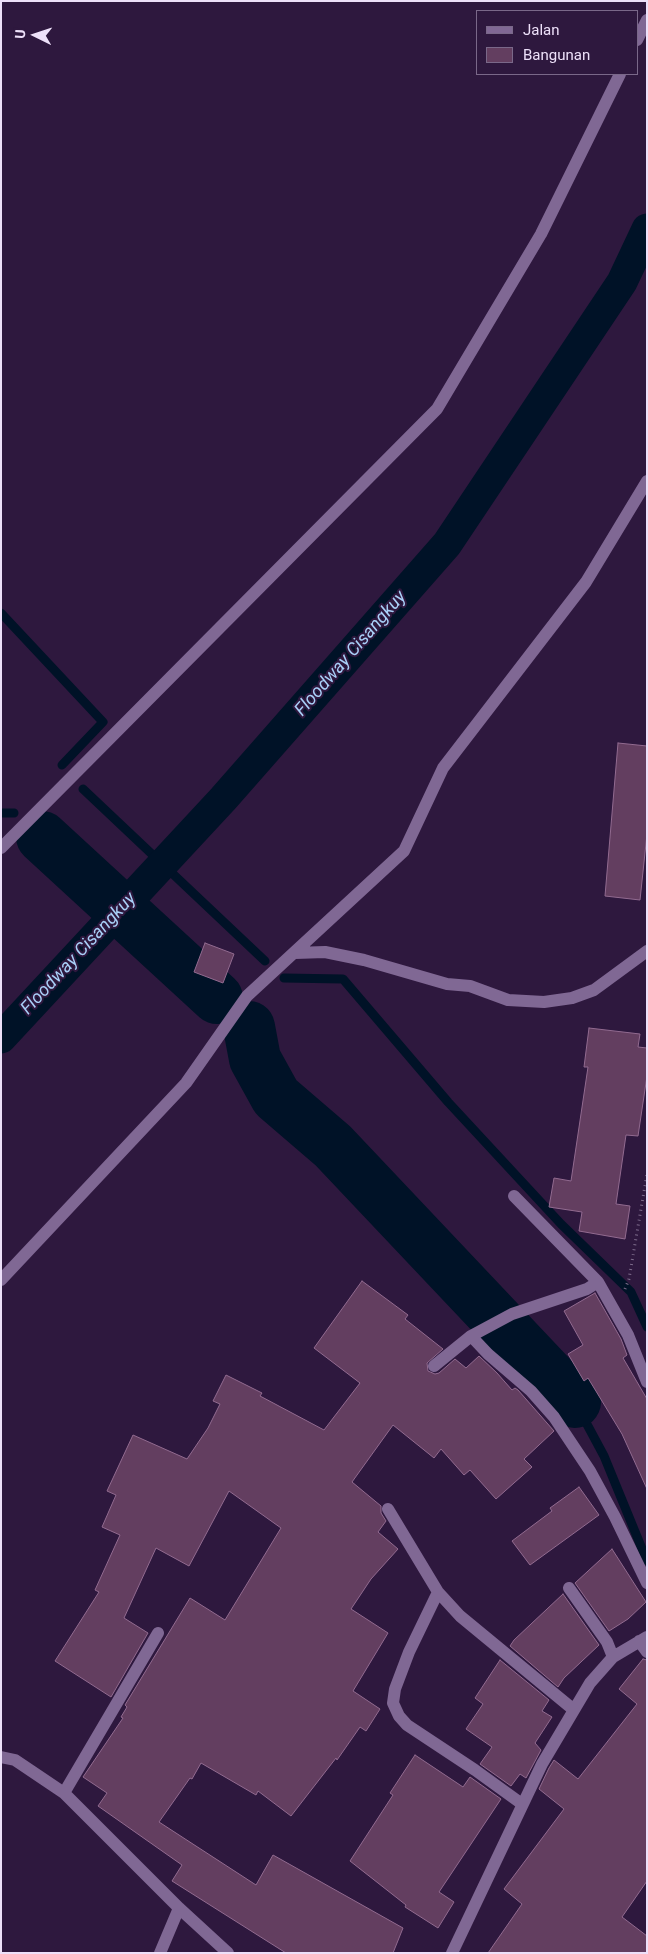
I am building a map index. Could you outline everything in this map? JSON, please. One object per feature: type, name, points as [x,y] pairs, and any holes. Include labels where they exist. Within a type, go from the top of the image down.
[{"type":"street","points":[[638,38],[647,20]]},
{"type":"street","points":[[1,848],[437,409],[541,234],[620,75]]},
{"type":"street","points":[[1,1280],[186,1083],[248,996],[404,851],[443,768],[586,582],[647,481]]},
{"type":"street","points":[[294,953],[325,952],[364,960],[447,984],[470,986],[508,1000],[544,1002],[572,998],[594,990],[647,951]]},
{"type":"street","points":[[514,1196],[598,1282],[628,1335],[647,1382]]},
{"type":"street","points":[[434,1366],[482,1329],[512,1314],[587,1289],[598,1282]]},
{"type":"street","points":[[471,1336],[488,1354],[532,1391],[554,1416],[590,1471],[647,1583]]},
{"type":"street","points":[[388,1508],[438,1592],[460,1616],[574,1710]]},
{"type":"street","points":[[569,1588],[607,1642],[613,1657]]},
{"type":"street","points":[[438,1592],[409,1652],[395,1689],[393,1703],[399,1716],[407,1725],[522,1804]]},
{"type":"street","points":[[64,1793],[158,1633]]},
{"type":"street","points":[[452,1953],[542,1764],[590,1684],[613,1657],[643,1639],[647,1652]]},
{"type":"street","points":[[1,1757],[14,1760],[64,1793],[179,1908],[228,1953]]},
{"type":"street","points":[[160,1953],[179,1908]]},
{"type":"path","points":[[628,1285],[647,1174]]},
{"type":"building","points":[[618,743],[647,746],[647,834],[640,900],[605,896]]},
{"type":"building","points":[[205,943],[234,954],[223,983],[194,972]]},
{"type":"building","points":[[589,1028],[640,1034],[638,1047],[647,1048],[647,1076],[638,1136],[626,1135],[616,1204],[630,1206],[625,1239],[579,1231],[582,1212],[549,1207],[554,1178],[571,1181],[588,1067],[584,1067]]},
{"type":"building","points":[[362,1281],[408,1315],[405,1319],[443,1349],[427,1363],[428,1371],[435,1374],[439,1373],[455,1359],[466,1368],[479,1356],[512,1390],[515,1388],[518,1390],[554,1431],[524,1459],[532,1467],[496,1499],[470,1470],[464,1475],[441,1449],[434,1458],[393,1425],[352,1482],[381,1506],[381,1513],[386,1521],[378,1532],[398,1549],[371,1579],[351,1609],[388,1633],[353,1691],[380,1709],[366,1731],[360,1727],[337,1760],[336,1758],[291,1816],[258,1791],[256,1795],[201,1763],[192,1779],[190,1778],[159,1822],[256,1885],[273,1855],[403,1928],[393,1953],[286,1953],[172,1881],[182,1865],[98,1806],[107,1793],[83,1777],[123,1718],[121,1717],[127,1707],[125,1705],[190,1598],[225,1620],[281,1528],[229,1491],[189,1566],[156,1548],[124,1618],[148,1633],[111,1697],[55,1661],[99,1592],[95,1590],[120,1535],[102,1527],[116,1495],[107,1491],[133,1435],[187,1459],[208,1428],[220,1404],[213,1401],[226,1375],[262,1393],[260,1396],[324,1430],[360,1383],[314,1348]]},
{"type":"building","points":[[595,1293],[621,1339],[627,1355],[623,1358],[647,1399],[647,1489],[622,1434],[588,1378],[584,1381],[568,1354],[583,1345],[564,1311]]},
{"type":"building","points":[[579,1487],[599,1515],[530,1565],[512,1541],[552,1511],[550,1508]]},
{"type":"building","points":[[612,1549],[646,1602],[628,1619],[609,1631],[575,1583]]},
{"type":"building","points":[[563,1594],[599,1645],[564,1678],[558,1687],[510,1646]]},
{"type":"building","points":[[643,1659],[647,1660],[647,1881],[622,1917],[647,1936],[647,1953],[488,1953],[522,1904],[504,1889],[564,1809],[539,1789],[549,1768],[554,1760],[578,1779],[637,1704],[619,1689]]},
{"type":"building","points":[[500,1660],[549,1700],[542,1711],[552,1717],[535,1743],[541,1750],[526,1778],[520,1774],[511,1786],[480,1764],[492,1747],[466,1729],[483,1704],[475,1698]]},
{"type":"building","points":[[415,1755],[463,1787],[470,1777],[501,1799],[439,1892],[454,1902],[438,1928],[405,1907],[406,1905],[350,1861],[393,1795],[390,1793]]},
{"type":"waterway","name":"Floodway Cisangkuy","points":[[1,1038],[223,799],[447,544],[622,282],[647,229]]},
{"type":"waterway","points":[[1,613],[103,722],[62,765]]},
{"type":"waterway","points":[[83,789],[265,961]]},
{"type":"waterway","points":[[1,813],[14,813]]},
{"type":"waterway","points":[[42,837],[217,998]]},
{"type":"waterway","points":[[284,978],[343,979],[448,1102],[561,1224],[631,1292],[647,1327]]},
{"type":"waterway","points":[[249,1027],[255,1059],[276,1097],[333,1146],[575,1402]]},
{"type":"waterway","points":[[575,1402],[604,1456],[647,1561]]}]
